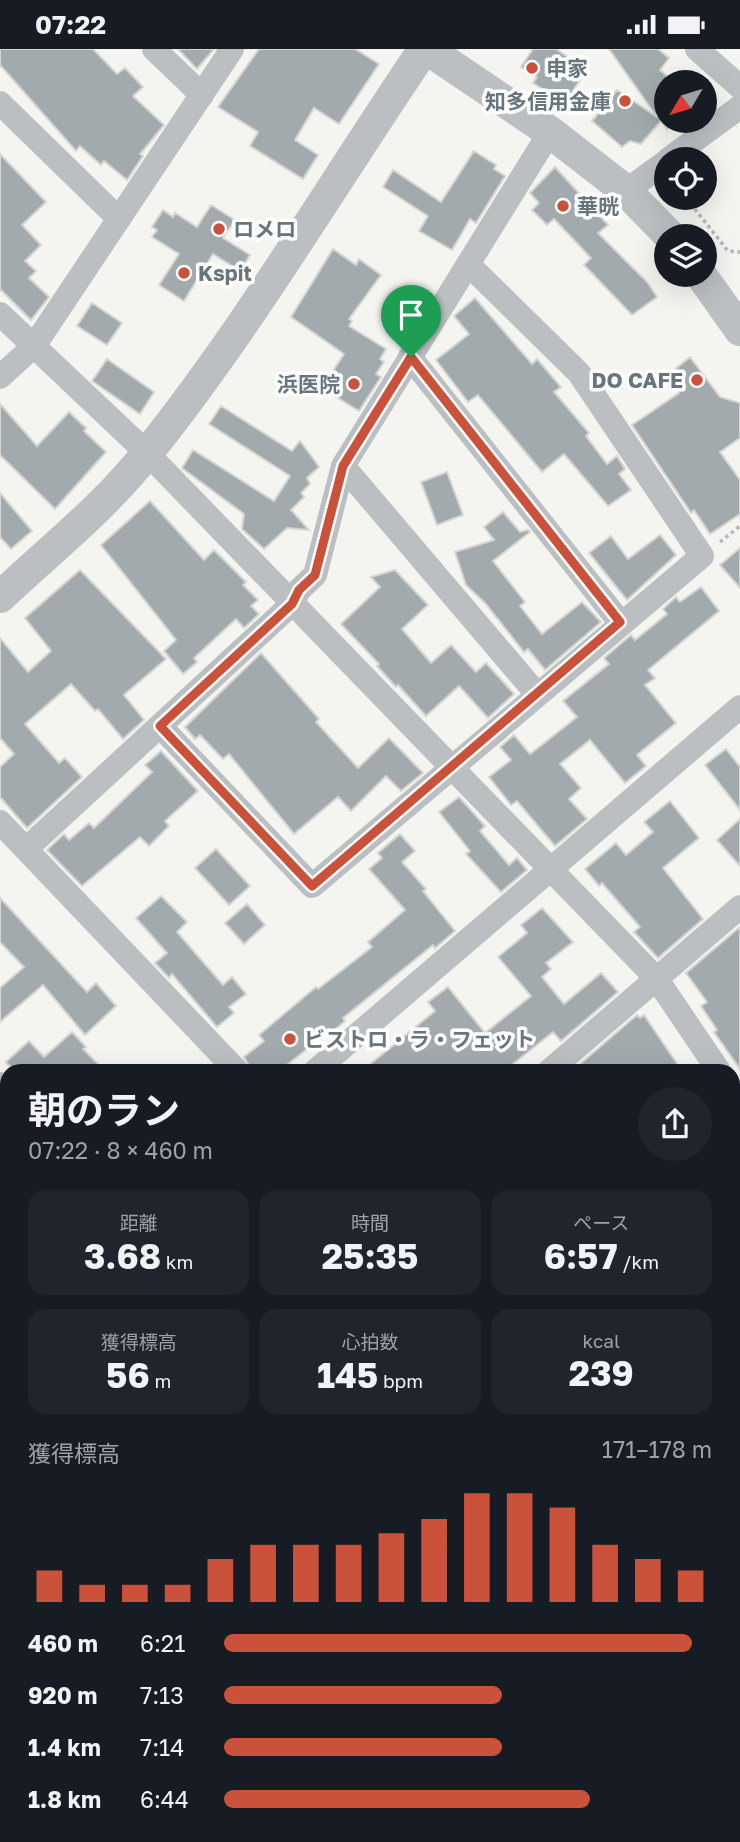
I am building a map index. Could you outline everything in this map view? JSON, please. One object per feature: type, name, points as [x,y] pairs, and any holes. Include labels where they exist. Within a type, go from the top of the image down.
[{"type":"street","points":[[154,49],[201,95]]},
{"type":"street","points":[[0,377],[34,346],[232,49]]},
{"type":"street","points":[[0,597],[95,509],[148,453],[218,357],[425,49],[550,132],[626,191],[658,224]]},
{"type":"street","points":[[697,49],[740,87]]},
{"type":"street","points":[[0,103],[119,219]]},
{"type":"street","points":[[686,147],[740,107]]},
{"type":"street","points":[[26,849],[292,604],[299,590],[315,575],[343,466],[550,132]]},
{"type":"street","points":[[626,191],[654,170]]},
{"type":"street","points":[[160,726],[312,886],[536,693],[702,556],[579,373],[468,264]]},
{"type":"street","points":[[710,287],[740,330]]},
{"type":"street","points":[[0,314],[148,453],[656,978],[714,1064]]},
{"type":"street","points":[[411,357],[620,622]]},
{"type":"street","points":[[343,466],[536,693]]},
{"type":"street","points":[[323,1064],[740,707]]},
{"type":"street","points":[[0,822],[230,1064]]},
{"type":"street","points":[[559,1064],[740,907]]},
{"type":"path","points":[[696,210],[728,251],[740,252]]},
{"type":"building","points":[[0,49],[93,49],[117,74],[125,68],[143,87],[133,96],[164,125],[140,154],[143,156],[127,180],[104,161],[101,165],[80,146],[76,151],[0,65]]},
{"type":"building","points":[[178,49],[214,49],[197,69]]},
{"type":"building","points":[[259,49],[355,49],[379,64],[339,124],[314,108],[295,140],[318,155],[303,179],[250,146],[258,132],[218,107]]},
{"type":"building","points":[[533,49],[556,49],[587,70],[568,98],[555,90],[552,95],[533,83],[537,77],[521,67]]},
{"type":"building","points":[[609,49],[658,49],[669,58],[660,70],[654,70],[654,113]]},
{"type":"building","points":[[617,90],[654,115],[654,129],[641,144],[630,141],[622,147],[592,121]]},
{"type":"building","points":[[474,151],[496,165],[494,169],[505,176],[476,223],[470,219],[452,250],[419,231],[428,216],[383,187],[393,170],[441,202]]},
{"type":"building","points":[[0,154],[46,202],[22,225],[41,245],[25,261],[36,271],[29,278],[49,297],[31,320],[0,289]]},
{"type":"building","points":[[555,167],[608,225],[598,233],[647,282],[657,297],[632,315],[584,265],[591,258],[554,219],[547,225],[532,210],[539,203],[530,193]]},
{"type":"building","points":[[211,205],[235,220],[223,238],[250,255],[240,271],[213,254],[184,301],[159,285],[179,254],[152,237],[157,230],[152,227],[163,210],[173,217],[175,213],[197,227]]},
{"type":"building","points":[[333,249],[356,265],[359,259],[381,275],[349,319],[352,321],[349,326],[386,349],[380,359],[384,362],[376,374],[381,377],[359,411],[322,388],[344,354],[291,317]]},
{"type":"building","points":[[475,298],[532,364],[537,359],[561,387],[554,392],[589,433],[586,436],[607,464],[617,456],[625,469],[619,474],[631,490],[608,506],[564,454],[542,472],[478,395],[468,402],[436,360],[469,334],[454,316]]},
{"type":"building","points":[[92,303],[122,323],[107,345],[77,326]]},
{"type":"building","points":[[690,357],[720,397],[740,403],[740,438],[720,452],[740,480],[740,514],[710,534],[694,510],[691,513],[632,425],[679,393],[667,376]]},
{"type":"building","points":[[107,359],[154,392],[140,414],[92,381]]},
{"type":"building","points":[[0,404],[37,446],[69,412],[106,452],[55,509],[0,455]]},
{"type":"building","points":[[221,406],[292,451],[300,441],[312,457],[319,467],[307,478],[310,484],[301,493],[304,497],[291,510],[309,530],[287,528],[264,549],[242,529],[244,514],[182,468],[193,450],[274,501],[290,476],[209,424]]},
{"type":"building","points":[[447,472],[463,515],[437,525],[421,482]]},
{"type":"building","points":[[0,493],[32,531],[11,549],[0,537]]},
{"type":"building","points":[[150,501],[204,560],[214,550],[246,582],[243,585],[258,600],[251,606],[259,614],[244,628],[236,619],[194,658],[197,662],[183,674],[164,651],[176,640],[101,545]]},
{"type":"building","points":[[503,512],[520,532],[530,532],[493,561],[525,602],[520,606],[542,634],[582,602],[601,622],[545,670],[528,649],[524,652],[485,603],[466,585],[455,552],[494,540],[484,527]]},
{"type":"building","points":[[660,535],[676,555],[627,600],[589,553],[611,536],[628,559]]},
{"type":"building","points":[[740,548],[740,588],[720,565]]},
{"type":"building","points":[[80,570],[166,659],[124,695],[144,720],[123,739],[98,709],[95,711],[71,684],[25,724],[59,763],[65,758],[82,777],[27,828],[0,797],[0,767],[14,754],[0,738],[0,638],[28,672],[51,651],[25,618]]},
{"type":"building","points":[[395,570],[428,605],[402,629],[431,663],[451,645],[476,672],[486,663],[514,694],[488,718],[459,686],[426,716],[398,685],[396,687],[377,666],[379,664],[341,624],[380,587],[371,577]]},
{"type":"building","points":[[701,587],[719,611],[648,670],[655,678],[645,685],[676,723],[637,755],[646,766],[625,783],[590,740],[560,764],[581,788],[569,799],[587,819],[555,846],[517,801],[511,805],[489,777],[511,760],[500,747],[514,735],[530,754],[577,717],[563,701],[609,664],[604,658],[631,635],[635,640],[667,614],[663,609],[676,597],[680,602]]},
{"type":"building","points":[[261,653],[319,719],[316,722],[358,768],[389,738],[423,773],[401,791],[386,776],[351,811],[338,797],[294,834],[229,754],[223,759],[200,735],[195,739],[185,727]]},
{"type":"building","points":[[726,749],[740,767],[740,810],[705,765]]},
{"type":"building","points":[[161,751],[198,791],[165,821],[169,826],[149,846],[140,837],[82,886],[47,850],[64,834],[69,840],[89,823],[94,828],[152,772],[145,765]]},
{"type":"building","points":[[459,797],[485,826],[480,831],[509,865],[517,858],[527,870],[501,892],[466,854],[470,851],[439,812]]},
{"type":"building","points":[[670,801],[699,838],[663,868],[703,919],[658,958],[634,932],[640,927],[602,883],[599,886],[585,869],[616,843],[626,855],[653,832],[644,822]]},
{"type":"building","points":[[740,819],[740,866],[717,840]]},
{"type":"building","points":[[400,834],[415,851],[402,862],[426,889],[423,891],[455,931],[435,948],[433,945],[343,1018],[345,1021],[331,1033],[330,1031],[288,1064],[248,1064],[244,1057],[264,1041],[259,1035],[316,987],[318,989],[372,947],[368,942],[405,910],[369,869],[382,858],[378,853]]},
{"type":"building","points":[[216,849],[250,886],[229,905],[195,868]]},
{"type":"building","points":[[161,896],[187,922],[177,932],[223,985],[232,977],[246,994],[229,1007],[234,1013],[217,1027],[172,974],[169,978],[155,963],[167,953],[136,918]]},
{"type":"building","points":[[0,898],[87,992],[96,983],[116,1006],[85,1035],[43,985],[0,1022],[0,988],[24,967],[0,942]]},
{"type":"building","points":[[247,904],[265,925],[244,944],[225,923]]},
{"type":"building","points":[[542,908],[573,942],[546,963],[551,969],[542,977],[564,1004],[601,973],[618,992],[561,1041],[553,1032],[513,1064],[371,1064],[435,1011],[428,1002],[448,987],[485,1033],[531,996],[498,957],[527,933],[521,925]]},
{"type":"building","points":[[740,927],[740,1064],[736,1064],[714,1032],[717,1030],[701,1006],[707,1002],[686,973]]},
{"type":"building","points":[[637,1015],[640,1018],[644,1015],[677,1064],[580,1064]]},
{"type":"building","points":[[72,1032],[86,1047],[83,1049],[98,1064],[6,1062],[29,1041],[44,1057]]},
{"type":"place","name":"申家","points":[[532,68]]},
{"type":"place","name":"知多信用金庫","points":[[625,101]]},
{"type":"place","name":"華晄","points":[[563,206]]},
{"type":"place","name":"ロメロ","points":[[219,229]]},
{"type":"place","name":"Kspit","points":[[184,273]]},
{"type":"place","name":"DO CAFE","points":[[697,380]]},
{"type":"place","name":"浜医院","points":[[354,384]]},
{"type":"place","name":"ビストロ・ラ・フェット","points":[[290,1039]]},
{"type":"route","points":[[411,357],[620,622],[312,886],[160,726],[292,604],[299,590],[315,575],[343,466],[411,357]]}]
